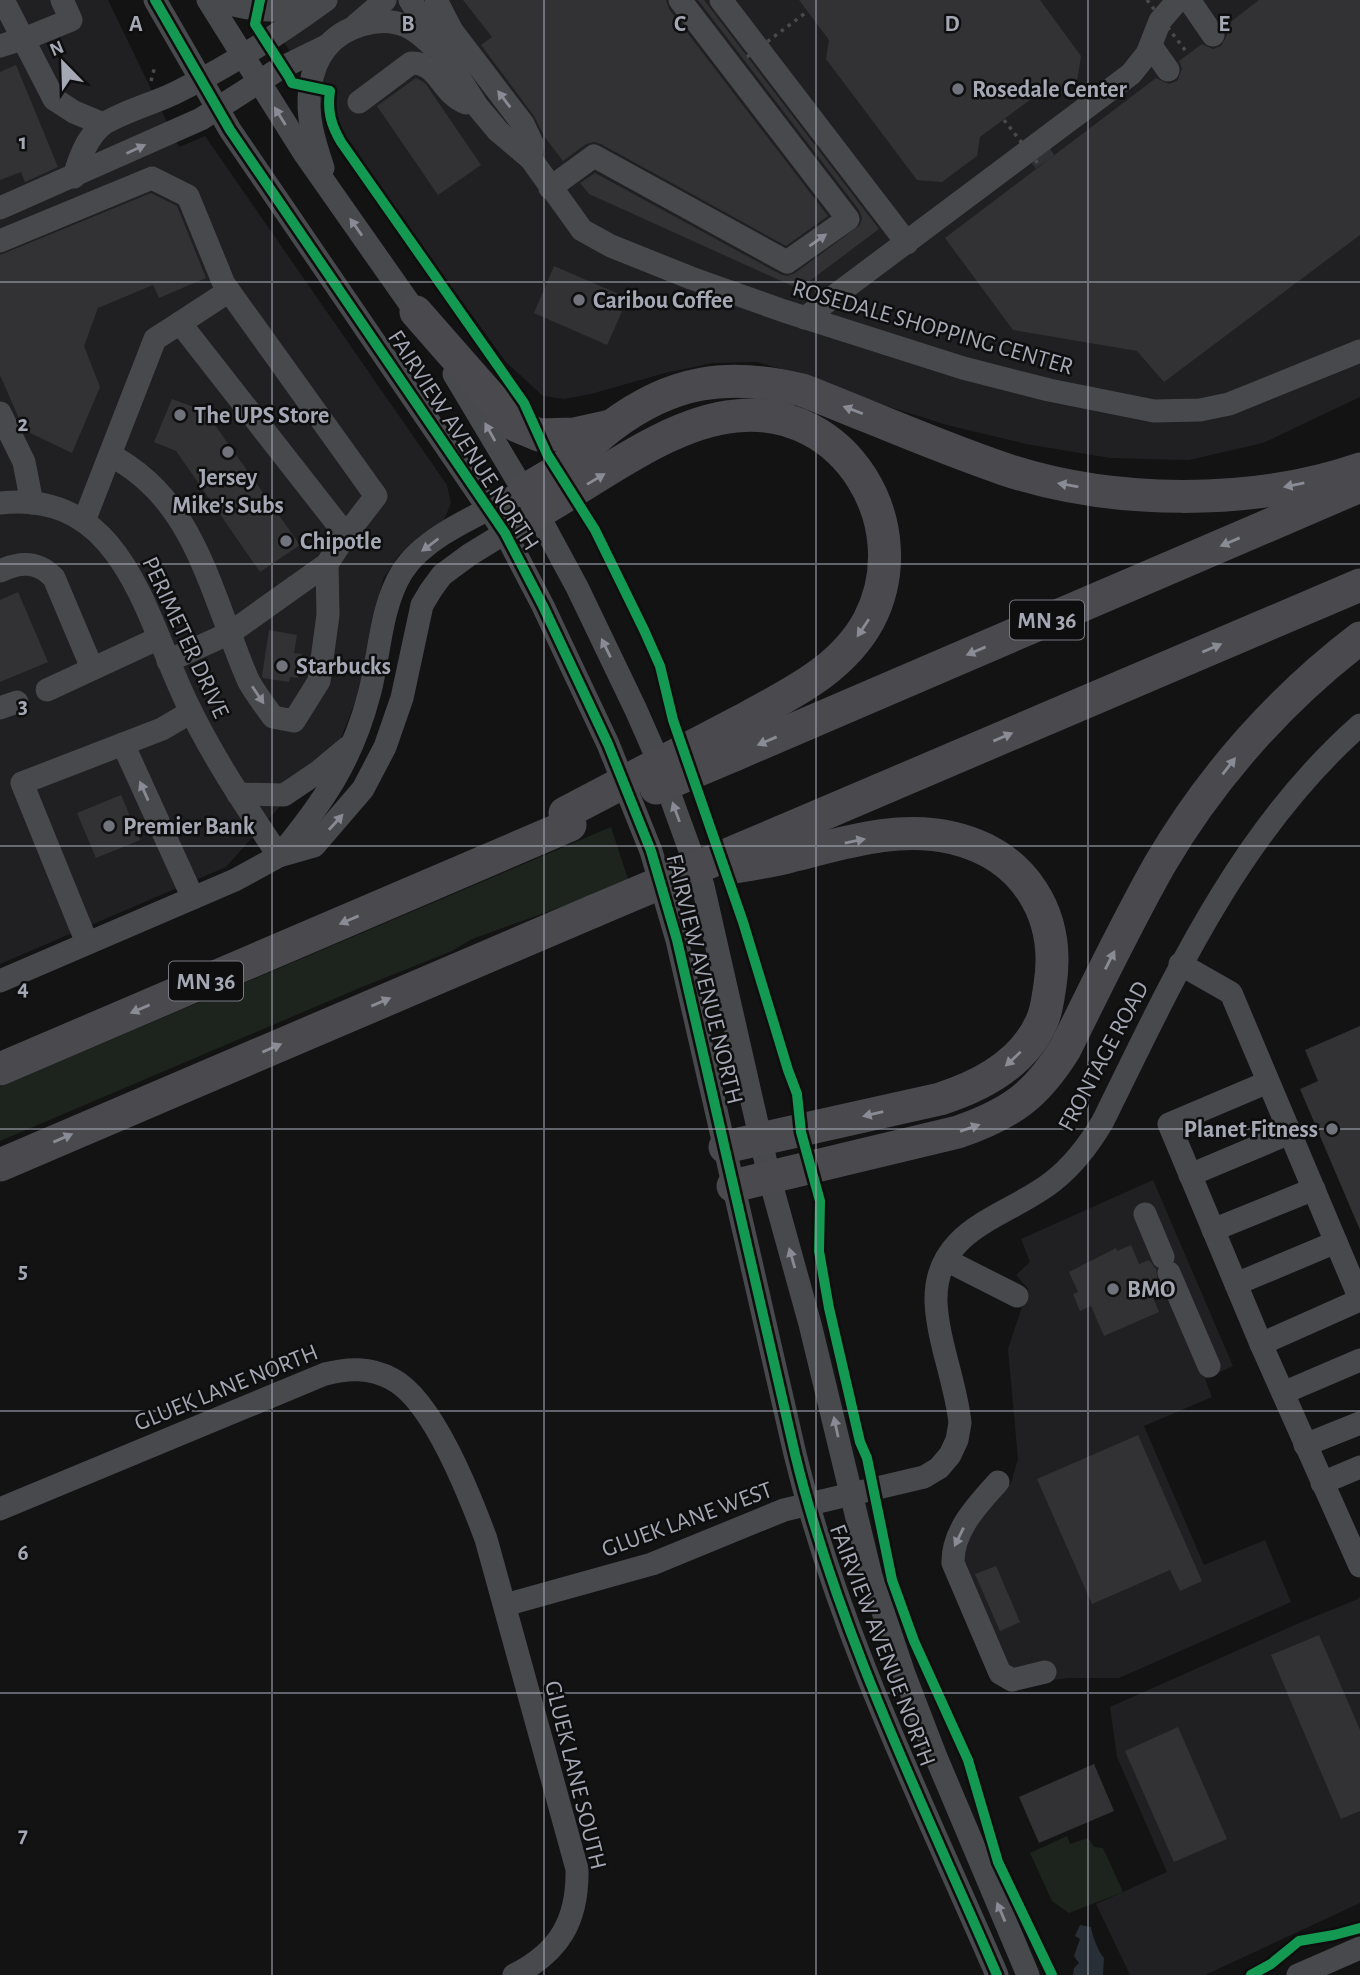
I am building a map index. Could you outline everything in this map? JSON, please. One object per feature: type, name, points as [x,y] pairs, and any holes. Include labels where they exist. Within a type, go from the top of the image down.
[{"type":"highway","points":[[416,312],[515,425],[539,435],[574,434],[612,425]]},
{"type":"highway","points":[[531,502],[558,471],[612,425],[640,408],[681,388],[740,379],[802,390],[1005,470],[1110,492],[1170,496],[1225,495],[1287,487],[1360,469]]},
{"type":"highway","points":[[531,502],[686,428],[713,419],[739,415],[765,416],[815,433],[838,449],[857,469],[875,498],[882,523],[884,552],[879,596],[868,621],[850,647],[828,670],[568,819]]},
{"type":"highway","name":"MN 36","points":[[0,1069],[411,893],[568,819],[734,755],[1360,486]]},
{"type":"highway","points":[[0,1165],[695,868],[734,867],[1360,585]]},
{"type":"highway","points":[[733,1186],[958,1132],[989,1122],[1034,1091],[1065,1049],[1161,863],[1202,800],[1239,753],[1279,709],[1321,667],[1360,638]]},
{"type":"highway","points":[[725,1147],[940,1099],[983,1083],[1020,1053],[1033,1036],[1042,1021],[1052,974],[1053,955],[1049,927],[1037,900],[1023,877],[1001,859],[979,847],[928,833],[785,845]]},
{"type":"street","points":[[3,0],[11,42],[54,99],[74,113],[103,124]]},
{"type":"street","points":[[11,42],[71,20],[62,0]]},
{"type":"street","name":"FAIRVIEW AVENUE NORTH","points":[[155,0],[218,110],[274,197],[505,533],[602,731],[650,851],[692,999],[808,1506],[838,1601],[997,1975]]},
{"type":"street","name":"FAIRVIEW AVENUE NORTH","points":[[208,0],[292,135],[416,312],[531,502],[636,709],[707,899],[769,1176],[810,1324],[871,1576],[936,1758],[1028,1975]]},
{"type":"street","points":[[219,0],[240,7],[263,10],[320,4]]},
{"type":"street","points":[[0,208],[218,110],[279,69],[328,45],[386,0]]},
{"type":"street","name":"ROSEDALE SHOPPING CENTER","points":[[410,0],[477,106],[509,142],[531,159],[576,223],[597,239],[691,278],[805,318],[991,376],[1109,403],[1171,412],[1228,404],[1360,351]]},
{"type":"street","name":"ROSEDALE SHOPPING CENTER","points":[[436,0],[452,31],[523,124],[532,143],[531,159]]},
{"type":"street","points":[[550,188],[594,156],[787,262],[848,219],[680,0]]},
{"type":"street","points":[[721,0],[907,243]]},
{"type":"street","points":[[805,318],[907,243],[960,214],[1124,91],[1142,64],[1156,28],[1178,0]]},
{"type":"street","points":[[1189,0],[1213,35]]},
{"type":"street","points":[[74,177],[85,146],[103,124],[200,80],[320,4]]},
{"type":"street","points":[[353,27],[387,22],[407,26],[445,57]]},
{"type":"street","points":[[328,45],[314,71],[309,105],[312,132],[330,191]]},
{"type":"street","points":[[1151,46],[1168,70]]},
{"type":"street","points":[[359,102],[411,63],[421,63],[431,68],[455,99],[477,106]]},
{"type":"street","points":[[0,241],[152,178],[188,196],[224,284],[376,496],[327,564],[230,633],[168,661]]},
{"type":"street","points":[[84,521],[155,339],[229,291]]},
{"type":"street","points":[[180,323],[346,535]]},
{"type":"street","points":[[0,413],[24,462],[32,503]]},
{"type":"street","points":[[110,454],[132,466],[152,483],[177,514],[189,536],[249,682],[273,717],[293,721],[319,681],[328,615],[327,564]]},
{"type":"street","points":[[279,856],[336,779],[353,743],[369,696],[389,603],[402,571],[426,546],[457,525],[489,510],[531,502]]},
{"type":"street","points":[[0,981],[235,880],[279,856],[314,846],[363,789],[385,747],[402,698],[422,605],[442,575],[505,533],[531,502]]},
{"type":"street","name":"PERIMETER DRIVE","points":[[0,503],[32,503],[61,510],[84,521],[102,535],[119,555],[212,752],[279,856]]},
{"type":"street","points":[[0,570],[19,564],[30,564],[45,569],[54,578],[92,667]]},
{"type":"street","points":[[47,690],[159,638]]},
{"type":"street","points":[[87,943],[22,783],[162,729],[191,712]]},
{"type":"street","name":"FRONTAGE ROAD","points":[[808,1506],[924,1477],[939,1468],[950,1455],[957,1440],[960,1423],[936,1300],[939,1279],[946,1260],[958,1242],[974,1227],[1050,1184],[1071,1166],[1090,1144],[1180,964],[1247,854],[1278,812],[1312,773],[1360,725]]},
{"type":"street","points":[[238,794],[284,795],[353,743]]},
{"type":"street","points":[[123,744],[193,898]]},
{"type":"street","points":[[1180,964],[1231,993],[1360,1300],[1261,1344]]},
{"type":"street","points":[[1268,1082],[1169,1124],[1261,1344],[1360,1566]]},
{"type":"street","points":[[1190,1175],[1290,1133]]},
{"type":"street","points":[[1213,1230],[1314,1189]]},
{"type":"street","points":[[1144,1214],[1209,1366]]},
{"type":"street","points":[[1236,1284],[1336,1242]]},
{"type":"street","points":[[946,1260],[1017,1296]]},
{"type":"street","points":[[1283,1393],[1360,1360]]},
{"type":"street","name":"GLUEK LANE NORTH","points":[[0,1509],[325,1374],[343,1369],[362,1369],[395,1380],[410,1392],[445,1445],[467,1490],[486,1539],[505,1605]]},
{"type":"street","points":[[1306,1445],[1360,1423]]},
{"type":"street","points":[[1322,1483],[1360,1468]]},
{"type":"street","points":[[998,1482],[980,1501],[956,1538],[953,1563],[1000,1673],[1012,1680],[1045,1672]]},
{"type":"street","name":"GLUEK LANE WEST","points":[[505,1605],[652,1564],[784,1510],[808,1506]]},
{"type":"street","name":"GLUEK LANE SOUTH","points":[[505,1605],[574,1856],[577,1880],[573,1913],[564,1934],[551,1951],[514,1975]]},
{"type":"street","points":[[1298,1975],[1360,1948]]},
{"type":"path","points":[[1147,0],[1188,54]]},
{"type":"path","points":[[747,57],[807,11]]},
{"type":"path","points":[[148,87],[155,66]]},
{"type":"path","points":[[1004,120],[1040,166]]},
{"type":"shaded area","points":[[0,0],[108,0],[179,147],[205,136],[447,485],[451,503],[444,520],[399,555],[383,579],[362,684],[341,738],[226,867],[0,964]]},
{"type":"shaded area","name":"Rosedale Center","points":[[259,0],[1360,0],[1360,397],[1263,443],[1189,460],[1110,458],[1026,444],[947,425],[855,396],[811,377],[757,362],[713,363],[564,399],[543,396],[506,362],[337,130]]},
{"type":"shaded area","points":[[611,827],[628,879],[564,906],[472,939],[452,951],[0,1141],[0,1087]]},
{"type":"shaded area","points":[[1153,1180],[1233,1366],[1205,1379],[1212,1397],[1144,1426],[1204,1565],[1265,1540],[1291,1602],[1119,1678],[1069,1678],[1007,1685],[944,1545],[1011,1483],[1018,1459],[1008,1349],[1028,1289],[1016,1275],[1030,1262],[1021,1239]]},
{"type":"shaded area","points":[[1360,1596],[1360,1903],[1205,1975],[1130,1975],[1096,1904],[1167,1872],[1117,1757],[1110,1707]]},
{"type":"shaded area","points":[[1067,1836],[1070,1844],[1088,1838],[1094,1847],[1103,1848],[1123,1892],[1069,1913],[1052,1901],[1030,1853]]},
{"type":"shaded area","points":[[1080,1925],[1091,1927],[1104,1958],[1103,1975],[1073,1975],[1074,1968],[1079,1963],[1074,1956],[1080,1939],[1075,1936]]},
{"type":"building","points":[[463,0],[666,0],[669,9],[828,216],[786,246],[601,144],[586,144],[563,161],[544,136],[534,116],[481,45],[492,37]]},
{"type":"building","points":[[698,0],[704,0],[879,229],[799,289],[589,194],[580,183],[595,173],[787,276],[795,273],[860,225],[862,218],[859,210]]},
{"type":"building","name":"Rosedale Center","points":[[799,0],[1040,0],[1081,56],[1077,81],[1054,99],[1034,97],[980,137],[977,156],[942,182],[917,180],[826,59],[829,40]]},
{"type":"building","points":[[1259,0],[1360,0],[1360,235],[1164,382],[1137,351],[1013,330],[945,238],[1156,78],[1169,84],[1177,81],[1182,69],[1179,61],[1202,44],[1213,49],[1221,46],[1227,35],[1224,27]]},
{"type":"building","points":[[16,65],[58,167],[25,182],[21,172],[0,180],[0,72]]},
{"type":"building","points":[[416,78],[425,83],[481,165],[438,195],[377,106]]},
{"type":"building","points":[[151,193],[177,206],[206,278],[159,298],[153,285],[98,308],[84,346],[100,387],[72,453],[24,430],[0,375],[0,255]]},
{"type":"building","points":[[554,266],[628,298],[607,345],[534,313]]},
{"type":"building","points":[[172,399],[205,411],[300,545],[260,572],[176,451],[154,442]]},
{"type":"building","points":[[18,592],[48,662],[0,682],[0,600]]},
{"type":"building","name":"Starbucks","points":[[269,630],[297,635],[294,653],[302,654],[298,678],[290,677],[289,682],[263,678]]},
{"type":"building","name":"Premier Bank","points":[[121,795],[140,840],[96,858],[77,813]]},
{"type":"building","points":[[1360,1026],[1360,1230],[1300,1089],[1318,1081],[1305,1050]]},
{"type":"building","name":"BMO","points":[[1131,1245],[1139,1264],[1149,1260],[1156,1269],[1158,1282],[1148,1286],[1159,1312],[1104,1336],[1091,1306],[1080,1311],[1073,1294],[1078,1292],[1069,1272],[1116,1248],[1117,1251]]},
{"type":"building","points":[[1138,1435],[1202,1581],[1180,1591],[1170,1570],[1092,1604],[1037,1479]]},
{"type":"building","points":[[996,1566],[1020,1622],[1000,1631],[975,1574]]},
{"type":"building","points":[[1319,1635],[1360,1730],[1360,1811],[1341,1819],[1271,1655]]},
{"type":"building","points":[[1178,1727],[1227,1839],[1174,1862],[1125,1751]]},
{"type":"building","points":[[1094,1764],[1114,1811],[1039,1843],[1019,1797]]},
{"type":"tunnel","points":[[1035,147],[1045,162]]},
{"type":"cycle path","points":[[155,0],[230,130],[505,533],[543,606],[608,744],[651,851],[677,940],[795,1454],[813,1521],[835,1588],[885,1718],[997,1975]]},
{"type":"cycle path","points":[[260,0],[255,24],[292,83],[330,91],[331,118],[341,142],[524,403],[547,454],[595,530],[660,666],[673,720],[743,922],[797,1094],[801,1132],[820,1201],[819,1251],[829,1308],[860,1442],[867,1458],[892,1580],[914,1641],[968,1760],[998,1862],[1052,1975]]},
{"type":"cycle path","points":[[1251,1975],[1271,1964],[1299,1941],[1360,1928]]},
{"type":"place","name":"Rosedale Center","points":[[958,89]]},
{"type":"place","name":"Caribou Coffee","points":[[579,300]]},
{"type":"place","name":"The UPS Store","points":[[180,415]]},
{"type":"place","name":"Jersey Mike's Subs","points":[[228,452]]},
{"type":"place","name":"Chipotle","points":[[286,541]]},
{"type":"place","name":"Starbucks","points":[[282,666]]},
{"type":"place","name":"Premier Bank","points":[[109,826]]},
{"type":"place","name":"Planet Fitness","points":[[1332,1129]]},
{"type":"place","name":"BMO","points":[[1113,1289]]}]
